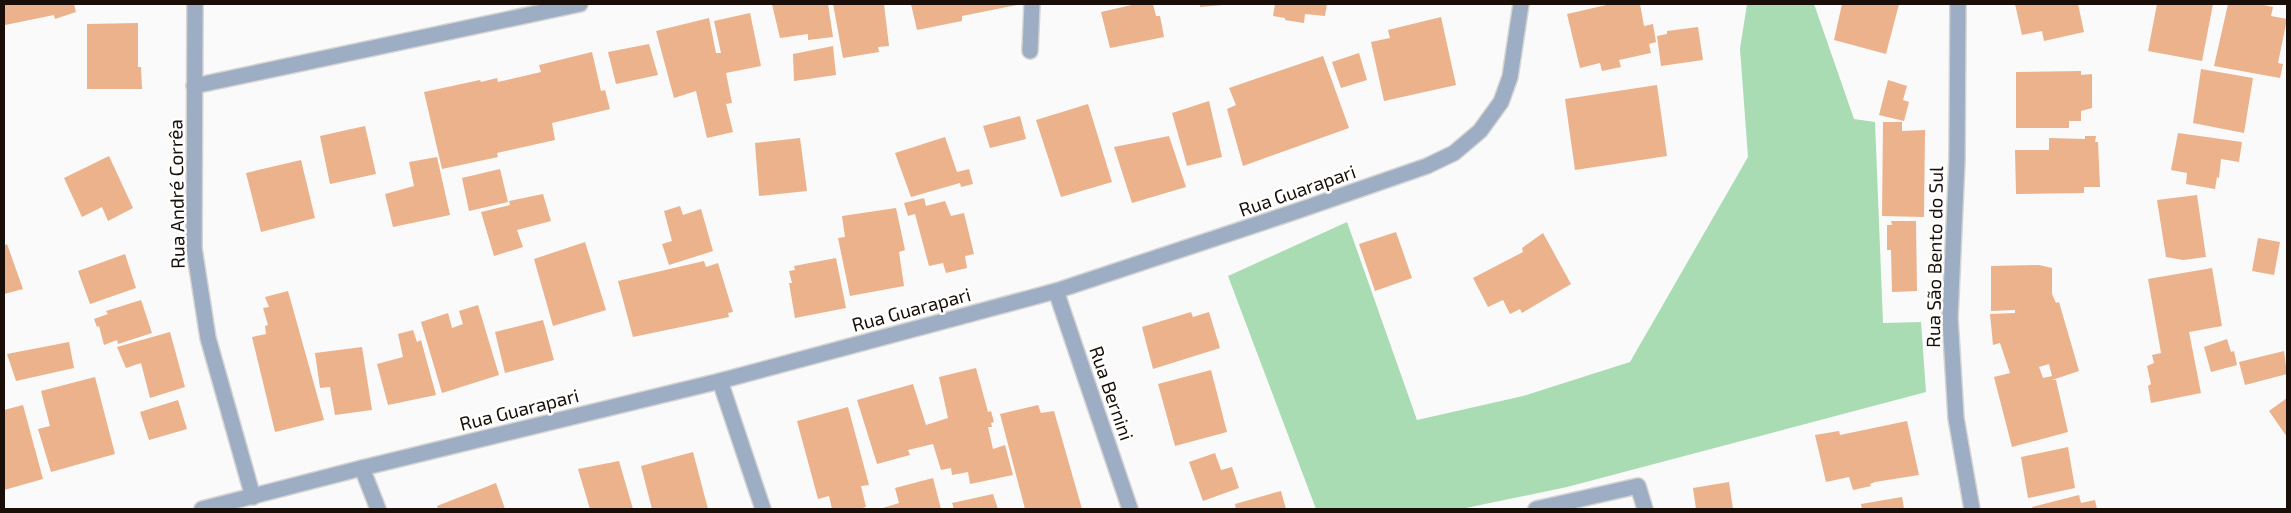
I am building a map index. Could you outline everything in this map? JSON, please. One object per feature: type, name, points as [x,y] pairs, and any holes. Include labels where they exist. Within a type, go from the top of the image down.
[{"type":"street","name":"Rua André Corrêa","points":[[195,4],[194,248],[199,290],[208,338],[253,497]]},
{"type":"street","points":[[194,86],[580,4]]},
{"type":"street","points":[[1030,51],[1032,4]]},
{"type":"street","name":"Rua Guarapari","points":[[202,509],[720,381],[1056,291],[1427,166],[1454,153],[1480,131],[1501,102],[1510,77],[1521,4]]},
{"type":"street","name":"Rua São Bento do Sul","points":[[1958,4],[1957,160],[1950,318],[1956,418],[1972,509]]},
{"type":"street","name":"Rua Bernini","points":[[1056,291],[1130,509]]},
{"type":"street","points":[[720,381],[763,509]]},
{"type":"street","points":[[362,468],[378,509]]},
{"type":"street","points":[[1536,509],[1638,486],[1645,509]]},
{"type":"green space","points":[[1747,4],[1814,4],[1854,119],[1875,122],[1883,323],[1921,322],[1926,392],[1567,487],[1461,509],[1316,509],[1228,276],[1347,222],[1417,420],[1523,396],[1630,362],[1748,157],[1740,49]]},
{"type":"building","points":[[4,4],[74,4],[76,12],[55,19],[54,15],[5,25]]},
{"type":"building","points":[[772,4],[828,4],[833,37],[808,40],[808,34],[780,38]]},
{"type":"building","points":[[833,4],[884,4],[889,46],[878,47],[879,52],[843,58]]},
{"type":"building","points":[[911,4],[1017,5],[962,16],[962,21],[917,30]]},
{"type":"building","points":[[1136,4],[1153,4],[1156,16],[1160,16],[1164,37],[1110,48],[1101,12]]},
{"type":"building","points":[[1200,4],[1223,4],[1223,5],[1200,7]]},
{"type":"building","points":[[1275,4],[1327,4],[1325,16],[1305,14],[1304,23],[1273,16]]},
{"type":"building","points":[[1611,4],[1640,4],[1644,26],[1653,24],[1656,42],[1649,44],[1651,53],[1619,60],[1621,67],[1602,71],[1600,63],[1580,68],[1567,14]]},
{"type":"building","points":[[1842,4],[1899,4],[1886,54],[1834,40]]},
{"type":"building","points":[[2015,4],[2078,4],[2084,32],[2044,41],[2042,31],[2022,35]]},
{"type":"building","points":[[2157,4],[2213,4],[2202,61],[2148,51]]},
{"type":"building","points":[[2228,4],[2259,4],[2273,7],[2271,16],[2287,19],[2278,63],[2283,64],[2280,78],[2214,66]]},
{"type":"building","points":[[750,13],[761,66],[726,73],[732,103],[726,104],[733,132],[707,138],[696,91],[674,98],[656,31],[709,18],[716,53],[721,53],[714,21]]},
{"type":"building","points":[[1441,17],[1456,85],[1384,101],[1371,42],[1390,38],[1388,30]]},
{"type":"building","points":[[138,23],[138,67],[141,67],[142,89],[87,89],[87,24]]},
{"type":"building","points":[[1698,27],[1703,60],[1661,66],[1657,36],[1667,34],[1667,31]]},
{"type":"building","points":[[649,44],[658,75],[616,84],[608,52]]},
{"type":"building","points":[[833,46],[836,75],[794,81],[793,54]]},
{"type":"building","points":[[592,52],[601,91],[605,90],[610,109],[552,123],[555,140],[497,153],[498,157],[442,169],[424,92],[480,80],[481,82],[497,78],[498,82],[541,72],[539,65]]},
{"type":"building","points":[[1359,53],[1367,80],[1341,88],[1332,62]]},
{"type":"building","points":[[1323,56],[1349,128],[1243,166],[1227,109],[1236,105],[1229,88]]},
{"type":"building","points":[[2201,69],[2253,78],[2244,133],[2193,123]]},
{"type":"building","points":[[2081,71],[2081,75],[2092,74],[2092,108],[2081,111],[2081,121],[2069,121],[2069,128],[2016,128],[2016,72]]},
{"type":"building","points":[[1888,80],[1907,86],[1903,100],[1909,102],[1904,121],[1879,115]]},
{"type":"building","points":[[1657,85],[1667,156],[1575,170],[1565,99]]},
{"type":"building","points":[[1209,101],[1222,157],[1187,166],[1172,113]]},
{"type":"building","points":[[1088,104],[1112,182],[1061,197],[1036,120]]},
{"type":"building","points":[[1020,116],[1026,139],[990,148],[983,126]]},
{"type":"building","points":[[1883,122],[1902,122],[1902,131],[1925,130],[1924,217],[1882,216]]},
{"type":"building","points":[[365,126],[376,174],[330,184],[320,136]]},
{"type":"building","points":[[2178,133],[2242,142],[2239,162],[2221,159],[2219,178],[2217,177],[2215,189],[2186,184],[2187,173],[2171,170]]},
{"type":"building","points":[[1169,136],[1186,187],[1132,203],[1114,147]]},
{"type":"building","points":[[2085,136],[2096,136],[2095,142],[2098,142],[2100,187],[2084,187],[2084,193],[2016,194],[2015,150],[2049,150],[2049,138],[2085,139]]},
{"type":"building","points":[[945,137],[957,172],[969,169],[973,184],[961,187],[960,183],[911,197],[895,153]]},
{"type":"building","points":[[800,138],[807,191],[759,196],[755,143]]},
{"type":"building","points":[[109,156],[133,208],[108,221],[102,207],[82,217],[64,178]]},
{"type":"building","points":[[437,157],[450,215],[393,227],[385,194],[414,186],[409,162]]},
{"type":"building","points":[[301,160],[315,218],[261,232],[246,173]]},
{"type":"building","points":[[500,169],[508,202],[469,211],[462,178]]},
{"type":"building","points":[[543,194],[551,221],[517,230],[523,247],[494,256],[481,212],[510,205],[509,201]]},
{"type":"building","points":[[2197,195],[2206,257],[2183,260],[2166,257],[2157,200]]},
{"type":"building","points":[[924,198],[926,206],[945,201],[951,216],[964,213],[974,254],[965,256],[967,268],[946,273],[943,263],[929,266],[915,214],[908,216],[904,203]]},
{"type":"building","points":[[680,206],[683,215],[701,209],[713,251],[669,265],[662,244],[672,241],[664,211]]},
{"type":"building","points":[[896,208],[905,250],[899,252],[904,286],[850,296],[838,238],[845,237],[842,216]]},
{"type":"building","points":[[1891,221],[1916,221],[1917,291],[1892,292],[1891,250],[1887,250],[1887,225],[1892,225]]},
{"type":"building","points":[[1396,232],[1412,278],[1375,291],[1359,244]]},
{"type":"building","points":[[1543,233],[1571,284],[1522,313],[1520,309],[1510,314],[1503,300],[1488,307],[1473,278],[1523,252],[1522,248]]},
{"type":"building","points":[[2258,238],[2280,242],[2274,275],[2252,271]]},
{"type":"building","points":[[585,242],[606,310],[553,326],[534,259]]},
{"type":"building","points":[[7,244],[23,289],[4,294],[4,246]]},
{"type":"building","points":[[125,254],[136,288],[90,304],[78,271]]},
{"type":"building","points":[[836,258],[846,308],[795,318],[789,283],[792,283],[789,271],[795,270],[794,266]]},
{"type":"building","points":[[704,261],[706,267],[718,263],[733,312],[728,313],[729,317],[633,337],[618,281]]},
{"type":"building","points":[[2039,265],[2052,268],[2052,294],[2056,303],[2059,302],[2079,371],[2052,380],[2056,380],[2068,432],[2012,447],[1994,377],[2010,373],[2000,343],[1993,345],[1990,314],[2015,313],[2015,310],[1991,311],[1991,266]],"holes":[[[2049,364],[2052,376],[2043,378],[2039,367]]]},
{"type":"building","points":[[2212,268],[2222,326],[2189,332],[2201,393],[2151,403],[2148,386],[2151,384],[2147,366],[2154,363],[2152,355],[2161,353],[2148,279]]},
{"type":"building","points":[[288,291],[324,420],[275,432],[252,337],[266,334],[265,326],[268,325],[263,308],[269,307],[265,297]]},
{"type":"building","points":[[141,300],[152,333],[118,344],[117,340],[104,345],[99,326],[97,327],[94,319],[108,314],[106,311]]},
{"type":"building","points":[[478,305],[499,375],[442,393],[421,322],[448,313],[452,328],[463,324],[459,311]]},
{"type":"building","points":[[1191,312],[1193,317],[1209,312],[1220,348],[1153,369],[1142,327]]},
{"type":"building","points":[[543,320],[554,360],[505,373],[495,332]]},
{"type":"building","points":[[413,330],[417,342],[421,340],[436,395],[388,405],[377,364],[403,357],[398,334]]},
{"type":"building","points":[[170,332],[185,387],[150,398],[141,363],[126,368],[117,347]]},
{"type":"building","points":[[2227,339],[2231,352],[2234,351],[2237,365],[2211,372],[2204,347]]},
{"type":"building","points":[[69,342],[74,368],[16,381],[7,354]]},
{"type":"building","points":[[362,347],[372,410],[335,415],[330,387],[320,388],[315,353]]},
{"type":"building","points":[[2284,351],[2287,374],[2245,385],[2239,362]]},
{"type":"building","points":[[976,368],[988,412],[991,411],[994,422],[991,423],[992,427],[988,427],[993,449],[1005,445],[1013,475],[970,484],[968,472],[952,475],[951,468],[941,470],[933,444],[908,450],[910,455],[877,464],[857,400],[913,384],[926,425],[948,418],[939,377]]},
{"type":"building","points":[[1211,370],[1227,432],[1175,446],[1158,384]]},
{"type":"building","points":[[95,377],[115,454],[51,472],[38,429],[50,426],[41,391]]},
{"type":"building","points":[[2287,398],[2287,437],[2269,411]]},
{"type":"building","points":[[178,400],[187,429],[149,440],[140,412]]},
{"type":"building","points":[[23,405],[43,479],[4,490],[4,410]]},
{"type":"building","points":[[1038,405],[1041,413],[1054,411],[1082,509],[1025,509],[1000,414]]},
{"type":"building","points":[[848,407],[869,485],[861,486],[866,507],[858,509],[832,509],[829,496],[818,499],[797,421]]},
{"type":"building","points":[[1907,421],[1919,475],[1875,482],[1870,484],[1871,486],[1853,490],[1849,477],[1826,482],[1815,435],[1839,431],[1840,435]]},
{"type":"building","points":[[2068,447],[2075,488],[2028,498],[2021,457]]},
{"type":"building","points":[[693,452],[708,509],[652,509],[641,466]]},
{"type":"building","points":[[1215,453],[1221,470],[1232,467],[1239,488],[1203,501],[1189,462]]},
{"type":"building","points":[[619,461],[633,509],[590,509],[578,469]]},
{"type":"building","points":[[933,478],[941,509],[880,509],[899,503],[895,488]]},
{"type":"building","points":[[1729,482],[1733,509],[1696,509],[1693,488]]},
{"type":"building","points":[[496,483],[505,509],[438,509],[437,506]]},
{"type":"building","points":[[1281,491],[1286,509],[1236,509],[1235,504]]},
{"type":"building","points":[[993,494],[998,509],[954,509],[952,503]]},
{"type":"building","points":[[2079,495],[2081,503],[2095,500],[2097,509],[2033,509],[2032,507]]},
{"type":"building","points":[[1902,497],[1904,509],[1862,509],[1861,504]]}]
